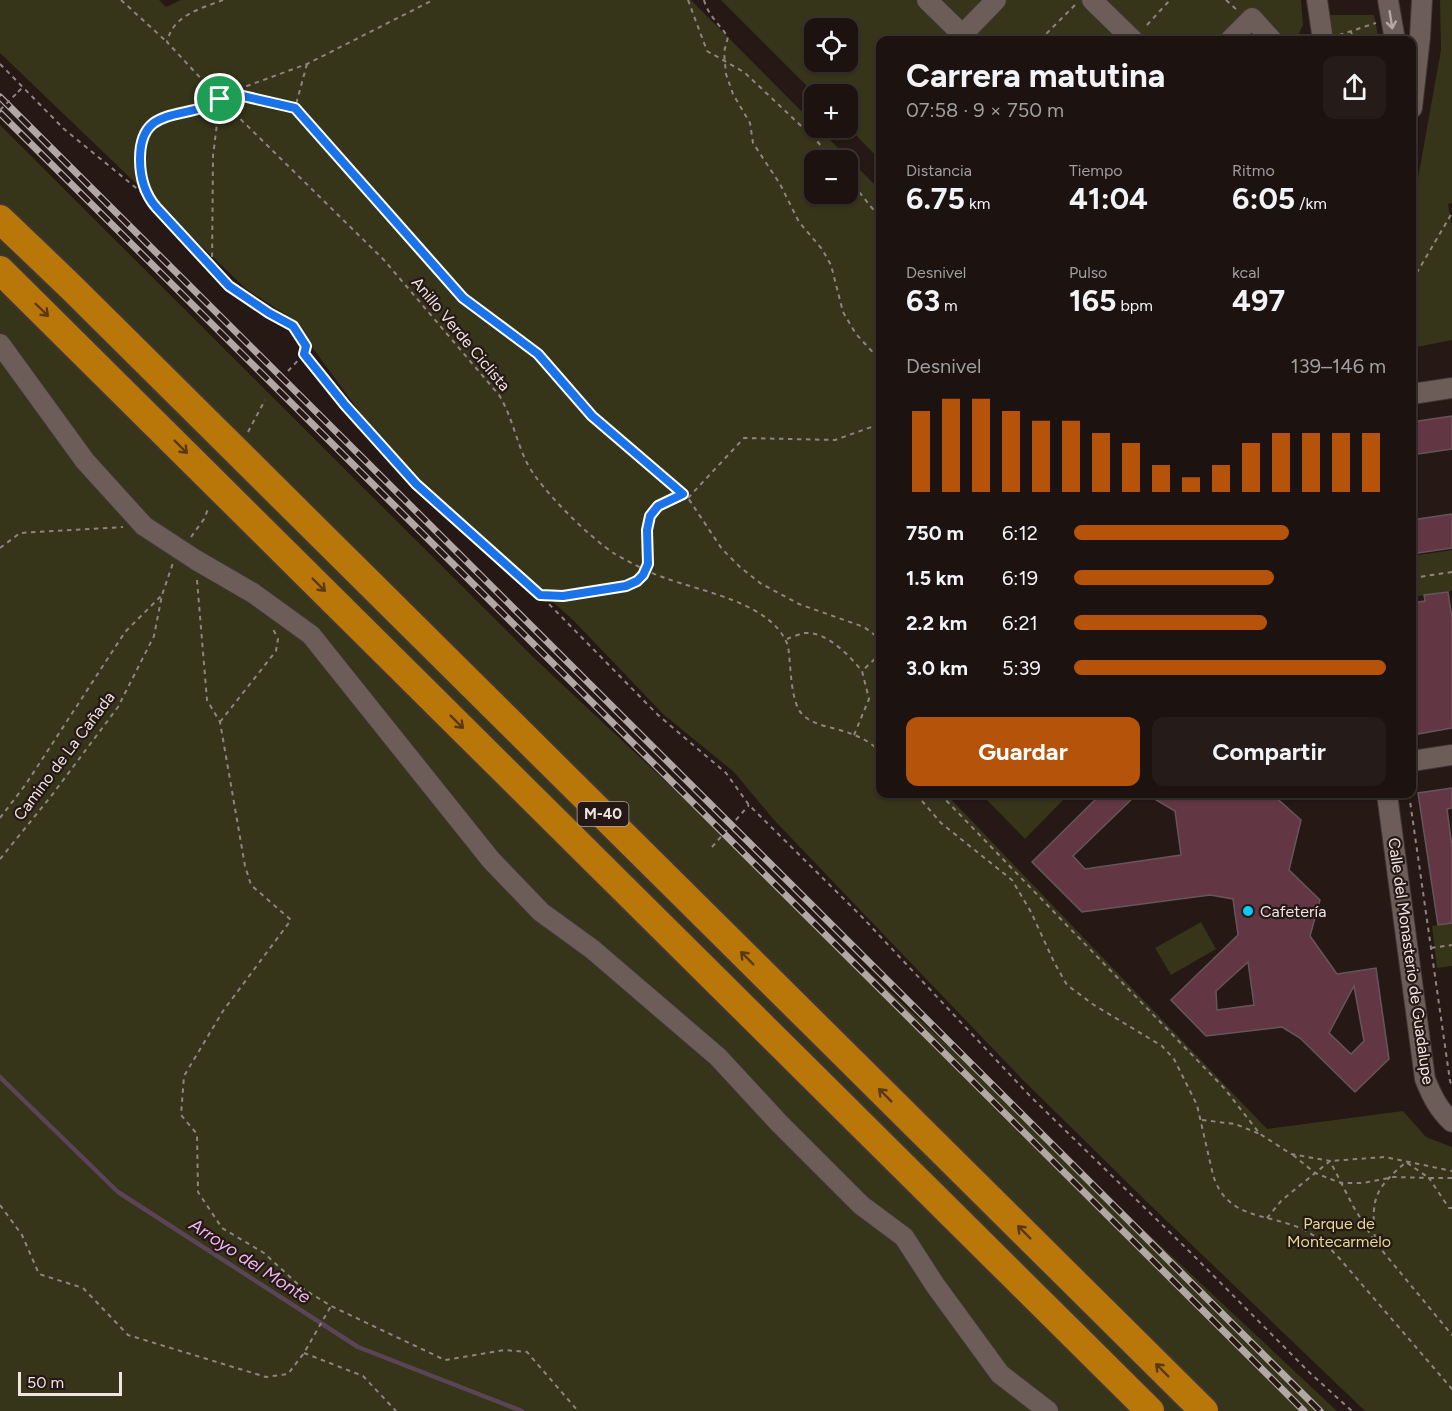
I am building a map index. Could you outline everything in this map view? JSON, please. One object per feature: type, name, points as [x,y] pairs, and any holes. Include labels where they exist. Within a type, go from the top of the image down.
[{"type":"highway","name":"M-40","points":[[0,219],[81,296],[1203,1411]]},
{"type":"highway","name":"M-40","points":[[0,270],[67,333],[1150,1411]]},
{"type":"street","points":[[927,0],[963,36]]},
{"type":"street","points":[[967,36],[996,0]]},
{"type":"street","points":[[1092,0],[1129,36]]},
{"type":"street","points":[[1317,0],[1326,36]]},
{"type":"street","points":[[1388,0],[1394,36]]},
{"type":"street","points":[[1416,72],[1422,0]]},
{"type":"street","points":[[1234,36],[1252,18],[1268,36]]},
{"type":"street","points":[[0,344],[86,461],[144,526],[196,560],[253,592],[311,635],[491,860],[541,912],[592,949],[718,1057],[778,1123],[853,1197],[904,1237],[935,1285],[1000,1374],[1048,1411]]},
{"type":"street","points":[[1416,393],[1452,388]]},
{"type":"street","points":[[1416,760],[1452,755]]},
{"type":"street","name":"Calle del Monasterio de Guadalupe","points":[[1388,798],[1425,1079],[1441,1112],[1452,1122]]},
{"type":"path","name":"Anillo Verde Ciclista","points":[[121,0],[167,42],[220,99],[384,260],[499,395],[507,408],[528,465],[541,484],[573,518],[613,552],[646,570],[747,608],[775,625],[786,639]]},
{"type":"path","points":[[167,42],[174,25],[187,15],[223,0]]},
{"type":"path","points":[[148,198],[140,170],[141,142],[147,129],[155,121],[208,107],[230,93],[307,64],[433,0]]},
{"type":"path","points":[[688,0],[707,51],[744,72],[824,150]]},
{"type":"path","points":[[704,0],[708,13],[719,23],[728,37],[724,52],[726,74],[733,94],[750,123],[753,143],[780,184],[799,222],[822,249],[831,266],[843,312],[856,334],[876,356]]},
{"type":"path","points":[[1044,36],[1080,0]]},
{"type":"path","points":[[1147,25],[1170,0]]},
{"type":"path","points":[[1337,36],[1379,22]]},
{"type":"path","points":[[1350,32],[1352,36]]},
{"type":"path","points":[[0,64],[64,129],[148,198],[229,286],[238,294],[293,326],[306,346],[304,354],[288,371]]},
{"type":"path","points":[[295,108],[307,64]]},
{"type":"path","points":[[0,110],[23,87]]},
{"type":"path","points":[[230,93],[295,108],[463,298],[538,354],[592,416],[688,498],[722,549],[740,567],[760,583],[799,604],[864,627],[876,636]]},
{"type":"path","points":[[212,267],[213,156],[220,99]]},
{"type":"path","points":[[858,190],[876,213]]},
{"type":"path","points":[[1416,274],[1452,213]]},
{"type":"path","points":[[304,354],[345,405],[416,484],[540,595],[658,715],[726,773],[749,805],[863,918],[1030,1096],[1311,1374],[1352,1411]]},
{"type":"path","points":[[247,434],[265,400]]},
{"type":"path","points":[[688,498],[744,438],[835,440],[876,425]]},
{"type":"path","points":[[540,595],[563,596],[626,586],[637,581],[646,570],[647,530],[650,516],[658,506],[683,494]]},
{"type":"path","points":[[0,548],[20,533],[144,526]]},
{"type":"path","points":[[196,560],[207,700],[220,722],[245,866],[251,885],[291,920],[223,1011],[184,1076],[181,1115],[197,1134],[198,1192],[222,1228],[264,1253],[302,1288],[331,1306],[445,1360],[505,1350],[526,1352],[578,1411]]},
{"type":"path","points":[[1416,577],[1452,572]]},
{"type":"path","name":"Camino de La Cañada","points":[[0,818],[32,774],[125,632],[162,595],[154,636],[118,707],[52,795],[0,859]]},
{"type":"path","points":[[220,722],[276,651],[279,639],[269,622]]},
{"type":"path","points":[[854,735],[869,699],[862,671],[849,655],[820,636],[806,633],[786,639],[794,695],[802,715],[817,724],[868,741],[876,748]]},
{"type":"path","points":[[862,671],[876,658]]},
{"type":"path","points":[[919,798],[941,823],[1012,880],[1031,912],[1067,985],[1094,1005],[1162,1046],[1174,1059],[1189,1087],[1202,1120],[1216,1185],[1236,1207],[1256,1216],[1301,1228],[1322,1240],[1452,1389]]},
{"type":"path","points":[[944,798],[1224,1088],[1260,1134]]},
{"type":"path","points":[[1410,798],[1452,1086]]},
{"type":"path","points":[[712,847],[749,805]]},
{"type":"path","points":[[1431,948],[1452,945]]},
{"type":"path","points":[[1202,1120],[1235,1124],[1260,1134],[1315,1173],[1341,1183],[1363,1183],[1386,1179],[1452,1178]]},
{"type":"path","points":[[1291,1154],[1330,1161],[1385,1157],[1452,1171]]},
{"type":"path","points":[[1267,1218],[1282,1200],[1330,1161]]},
{"type":"path","points":[[1330,1161],[1375,1242],[1452,1335]]},
{"type":"path","points":[[1406,1162],[1429,1179],[1449,1208],[1452,1208]]},
{"type":"path","points":[[1375,1242],[1373,1219],[1375,1197],[1386,1179],[1406,1162]]},
{"type":"path","points":[[0,1205],[22,1236],[39,1274],[83,1288],[128,1335],[266,1377],[288,1374],[304,1353],[331,1306]]},
{"type":"path","points":[[304,1353],[363,1376],[396,1411]]},
{"type":"green space","name":"Parque de Montecarmelo","points":[[0,0],[159,0],[166,7],[181,0],[691,0],[804,114],[804,138],[828,138],[840,150],[804,150],[804,204],[858,204],[858,168],[876,186],[876,798],[950,798],[1267,1129],[1403,1111],[1426,1137],[1452,1147],[1452,1411],[1365,1411],[1021,1078],[774,820],[734,772],[663,714],[574,621],[429,490],[366,421],[291,318],[246,289],[0,53]]},
{"type":"green space","points":[[721,0],[1301,0],[1303,25],[1298,36],[876,36],[876,156],[858,137],[858,84],[805,84]]},
{"type":"green space","points":[[1440,0],[1452,0],[1452,203],[1448,204],[1452,226],[1452,340],[1416,347],[1416,181],[1441,50]]},
{"type":"green space","points":[[1325,15],[1374,15],[1378,36],[1328,36]]},
{"type":"green space","points":[[0,125],[532,656],[1337,1411],[0,1411]]},
{"type":"green space","points":[[1452,550],[1452,591],[1416,596],[1416,555]]},
{"type":"green space","points":[[989,798],[1065,798],[1025,839],[987,800]]},
{"type":"green space","points":[[1201,922],[1216,949],[1171,975],[1155,948]]},
{"type":"green space","points":[[1452,923],[1452,966],[1437,968],[1432,926]]},
{"type":"building","points":[[1452,416],[1452,449],[1416,454],[1416,421]]},
{"type":"building","points":[[1452,514],[1452,548],[1416,553],[1416,519]]},
{"type":"building","points":[[1448,592],[1452,618],[1452,728],[1416,734],[1416,602],[1425,601],[1424,595]]},
{"type":"building","points":[[1452,788],[1452,808],[1447,809],[1452,847],[1452,923],[1438,925],[1418,793]]},
{"type":"building","points":[[1097,798],[1133,798],[1073,856],[1085,869],[1181,855],[1175,811],[1153,798],[1276,798],[1301,820],[1289,870],[1320,900],[1310,936],[1337,974],[1376,968],[1389,1059],[1355,1092],[1300,1038],[1282,1027],[1206,1036],[1171,1000],[1238,935],[1233,899],[1210,895],[1082,912],[1032,862]],"holes":[[[1248,962],[1254,1005],[1217,1010],[1216,991]],[[1354,986],[1364,1041],[1351,1054],[1329,1033]]]},
{"type":"waterway","name":"Arroyo del Monte","points":[[0,1077],[118,1192],[358,1347],[522,1411]]},
{"type":"railway","points":[[0,97],[1320,1411]]},
{"type":"railway","points":[[0,113],[1304,1411]]},
{"type":"place","name":"Cafetería","points":[[1248,911]]},
{"type":"route","points":[[230,93],[295,108],[463,298],[538,354],[592,416],[683,494],[658,506],[647,520],[648,564],[641,578],[633,584],[621,587],[557,597],[540,595],[488,551],[416,484],[345,405],[304,354],[306,346],[293,326],[238,294],[176,230],[148,198],[140,170],[141,142],[147,129],[155,121],[208,107],[220,99],[230,93]]}]
